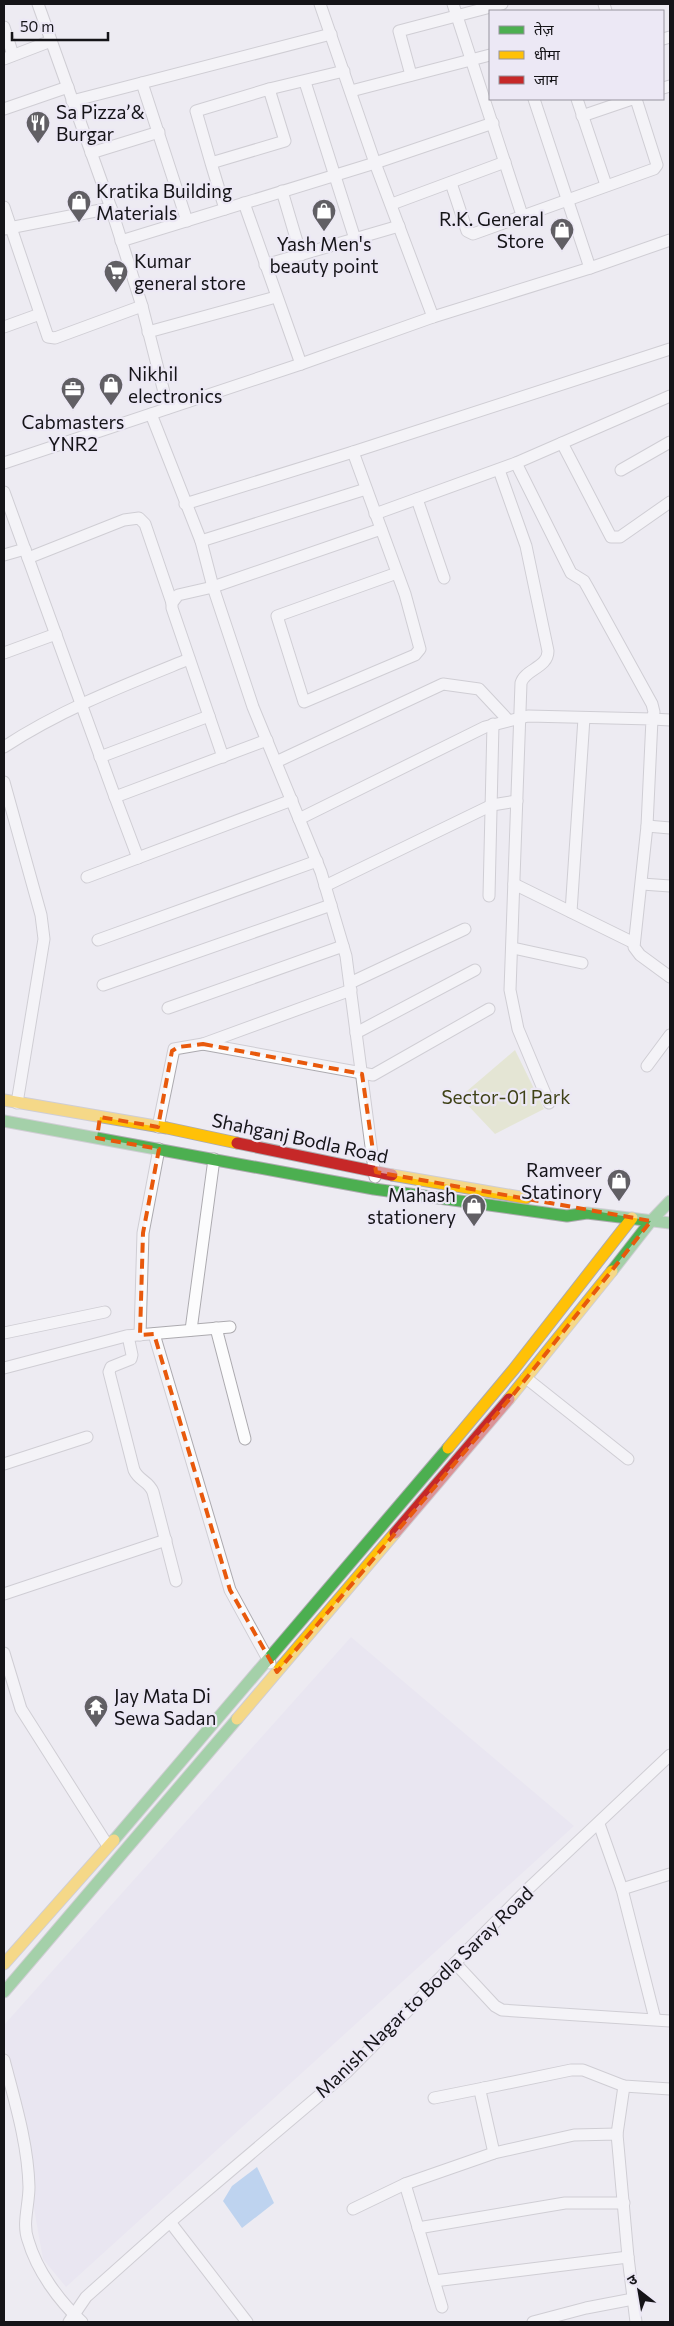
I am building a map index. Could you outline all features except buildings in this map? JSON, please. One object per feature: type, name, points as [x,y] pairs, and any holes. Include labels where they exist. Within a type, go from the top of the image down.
[{"type":"main road","name":"Shahganj Bodla Road","points":[[4,1100],[158,1126],[376,1172],[571,1205],[587,1213]]},
{"type":"main road","points":[[97,1138],[100,1117]]},
{"type":"main road","name":"Shahganj Bodla Road","points":[[4,1121],[374,1189],[567,1216],[587,1213],[670,1223]]},
{"type":"main road","points":[[4,1992],[526,1378],[651,1221],[670,1201]]},
{"type":"main road","points":[[4,1964],[161,1787],[267,1659],[370,1542],[514,1369],[632,1218]]},
{"type":"street","points":[[38,4],[122,241],[142,306],[168,408]]},
{"type":"street","points":[[320,4],[433,317]]},
{"type":"street","points":[[453,4],[473,59],[522,215]]},
{"type":"street","points":[[411,75],[399,31],[500,4]]},
{"type":"street","points":[[4,27],[8,57],[51,41]]},
{"type":"street","points":[[72,101],[331,34]]},
{"type":"street","points":[[351,91],[489,55]]},
{"type":"street","points":[[225,209],[196,111],[270,89],[344,71]]},
{"type":"street","points":[[305,82],[355,239]]},
{"type":"street","points":[[142,83],[188,221]]},
{"type":"street","points":[[4,109],[68,87]]},
{"type":"street","points":[[211,163],[285,141],[270,89]]},
{"type":"street","points":[[534,100],[590,268]]},
{"type":"street","points":[[577,100],[606,185]]},
{"type":"street","points":[[582,116],[631,100]]},
{"type":"street","points":[[451,183],[470,234],[656,167],[634,100]]},
{"type":"street","points":[[122,241],[376,163],[493,123]]},
{"type":"street","points":[[91,153],[158,132]]},
{"type":"street","points":[[392,204],[505,162]]},
{"type":"street","points":[[282,191],[302,255]]},
{"type":"street","points":[[244,203],[301,364]]},
{"type":"street","points":[[4,207],[7,228],[48,337],[55,338],[142,306]]},
{"type":"street","points":[[7,228],[111,208]]},
{"type":"street","points":[[265,265],[399,226]]},
{"type":"street","points":[[4,463],[301,364],[433,317],[590,268],[670,240]]},
{"type":"street","points":[[148,332],[276,296]]},
{"type":"street","points":[[4,327],[40,314]]},
{"type":"street","points":[[185,504],[353,452],[670,349]]},
{"type":"street","points":[[375,514],[499,470],[670,396]]},
{"type":"street","points":[[151,414],[201,541],[213,587],[253,706],[298,819],[317,861],[344,946],[376,1172],[374,1189]]},
{"type":"street","points":[[621,470],[670,442]]},
{"type":"street","points":[[562,444],[611,537],[620,537],[670,502]]},
{"type":"street","points":[[353,452],[397,573],[419,644],[418,653],[304,702],[277,616],[397,573]]},
{"type":"street","points":[[516,463],[571,573],[584,581],[652,704],[654,712],[652,719],[647,826],[634,943],[638,953],[670,977]]},
{"type":"street","points":[[499,470],[526,546],[548,651],[546,660],[521,681],[511,997],[521,1038],[549,1103]]},
{"type":"street","points":[[201,541],[366,489]]},
{"type":"street","points":[[4,492],[138,858]]},
{"type":"street","points":[[417,499],[444,578]]},
{"type":"street","points":[[4,555],[26,553],[124,520],[139,518],[145,524],[223,757]]},
{"type":"street","points":[[172,603],[178,595],[213,587],[381,529]]},
{"type":"street","points":[[4,653],[56,634]]},
{"type":"street","points":[[4,747],[27,731],[81,703],[189,659]]},
{"type":"street","points":[[276,762],[443,684],[479,689],[508,720]]},
{"type":"street","points":[[100,757],[209,716]]},
{"type":"street","points":[[298,819],[493,724],[508,720],[521,718],[584,718],[670,720]]},
{"type":"street","points":[[571,912],[584,718]]},
{"type":"street","points":[[489,896],[493,724]]},
{"type":"street","points":[[115,797],[267,740]]},
{"type":"street","points":[[4,782],[41,915],[44,939],[16,1103]]},
{"type":"street","points":[[87,878],[292,800]]},
{"type":"street","points":[[325,886],[492,804],[517,801]]},
{"type":"street","points":[[647,826],[670,828]]},
{"type":"street","points":[[98,940],[317,861]]},
{"type":"street","points":[[514,884],[634,943]]},
{"type":"street","points":[[642,884],[670,886]]},
{"type":"street","points":[[103,985],[331,905]]},
{"type":"street","points":[[158,1126],[172,1051],[178,1047],[203,1044],[350,986],[465,929]]},
{"type":"street","points":[[168,1008],[344,946]]},
{"type":"street","points":[[513,948],[582,963]]},
{"type":"street","points":[[356,1033],[475,970]]},
{"type":"street","points":[[203,1044],[372,1075],[489,1009]]},
{"type":"street","points":[[647,1066],[670,1035]]},
{"type":"street","points":[[159,1149],[143,1233],[131,1359],[112,1367],[109,1372],[134,1470],[138,1478],[152,1487],[176,1580]]},
{"type":"street","points":[[191,1330],[214,1159]]},
{"type":"street","points":[[4,1331],[105,1312]]},
{"type":"street","points":[[4,1368],[134,1335],[230,1327]]},
{"type":"street","points":[[216,1328],[245,1439]]},
{"type":"street","points":[[154,1334],[230,1590],[267,1659],[277,1672]]},
{"type":"street","points":[[526,1378],[628,1459]]},
{"type":"street","points":[[4,1464],[87,1438]]},
{"type":"street","points":[[4,1594],[166,1540]]},
{"type":"street","points":[[4,1653],[21,1709],[108,1846]]},
{"type":"street","name":"Manish Nagar to Bodla Saray Road","points":[[73,2317],[86,2297],[170,2222],[347,2072],[528,1890],[670,1755]]},
{"type":"street","points":[[599,1824],[622,1888],[655,2019]]},
{"type":"street","points":[[622,1888],[670,1874]]},
{"type":"street","points":[[456,1963],[495,2006],[502,2010],[670,2021]]},
{"type":"street","points":[[4,2060],[21,2124],[29,2187],[27,2236],[46,2279],[73,2317]]},
{"type":"street","points":[[434,2098],[571,2070],[583,2070],[624,2086],[670,2089]]},
{"type":"street","points":[[624,2086],[617,2134],[636,2322]]},
{"type":"street","points":[[484,2088],[480,2091],[494,2153]]},
{"type":"street","points":[[353,2209],[405,2184],[494,2153],[574,2134],[617,2134]]},
{"type":"street","points":[[405,2184],[442,2307]]},
{"type":"street","points":[[418,2228],[565,2203],[624,2203]]},
{"type":"street","points":[[170,2222],[247,2322]]},
{"type":"street","points":[[434,2281],[628,2257]]},
{"type":"street","points":[[533,2322],[586,2308],[633,2299]]},
{"type":"highlighted area","points":[[203,1044],[362,1074],[376,1172],[651,1221],[513,1395],[277,1672],[230,1590],[154,1334],[140,1335],[143,1233],[159,1149],[97,1138],[100,1117],[158,1127],[172,1051],[178,1047]]},
{"type":"shaded area","points":[[351,1637],[574,1826],[66,2287],[43,2259],[4,2040],[4,2025]]},
{"type":"green space","name":"Sector-01 Park","points":[[515,1050],[544,1109],[495,1134],[460,1097]]},
{"type":"water","points":[[257,2167],[274,2203],[242,2228],[223,2201],[232,2186]]},
{"type":"traffic: fast","points":[[4,1121],[374,1189],[567,1216],[587,1213],[670,1223]]},
{"type":"traffic: fast","points":[[612,1271],[651,1221],[670,1201]]},
{"type":"traffic: fast","points":[[114,1840],[448,1448]]},
{"type":"traffic: fast","points":[[4,1992],[237,1719]]},
{"type":"traffic: slow","points":[[4,1100],[167,1128],[237,1143]]},
{"type":"traffic: slow","points":[[392,1175],[526,1198]]},
{"type":"traffic: slow","points":[[448,1448],[514,1369],[632,1218]]},
{"type":"traffic: slow","points":[[509,1399],[612,1271]]},
{"type":"traffic: slow","points":[[237,1719],[395,1533]]},
{"type":"traffic: slow","points":[[4,1964],[114,1840]]},
{"type":"traffic: jam","points":[[237,1143],[392,1175]]},
{"type":"traffic: jam","points":[[395,1533],[509,1399]]},
{"type":"place","name":"Sa Pizza’& Burgar","points":[[38,144]]},
{"type":"place","name":"Kratika Building Materials","points":[[79,223]]},
{"type":"place","name":"Yash Men's beauty point","points":[[324,232]]},
{"type":"place","name":"R.K. General Store","points":[[562,251]]},
{"type":"place","name":"Kumar general store","points":[[116,293]]},
{"type":"place","name":"Nikhil electronics","points":[[111,406]]},
{"type":"place","name":"Cabmasters YNR2","points":[[73,410]]},
{"type":"place","name":"Ramveer Statinory","points":[[619,1202]]},
{"type":"place","name":"Mahash stationery","points":[[474,1227]]},
{"type":"place","name":"Jay Mata Di Sewa Sadan","points":[[96,1728]]}]
